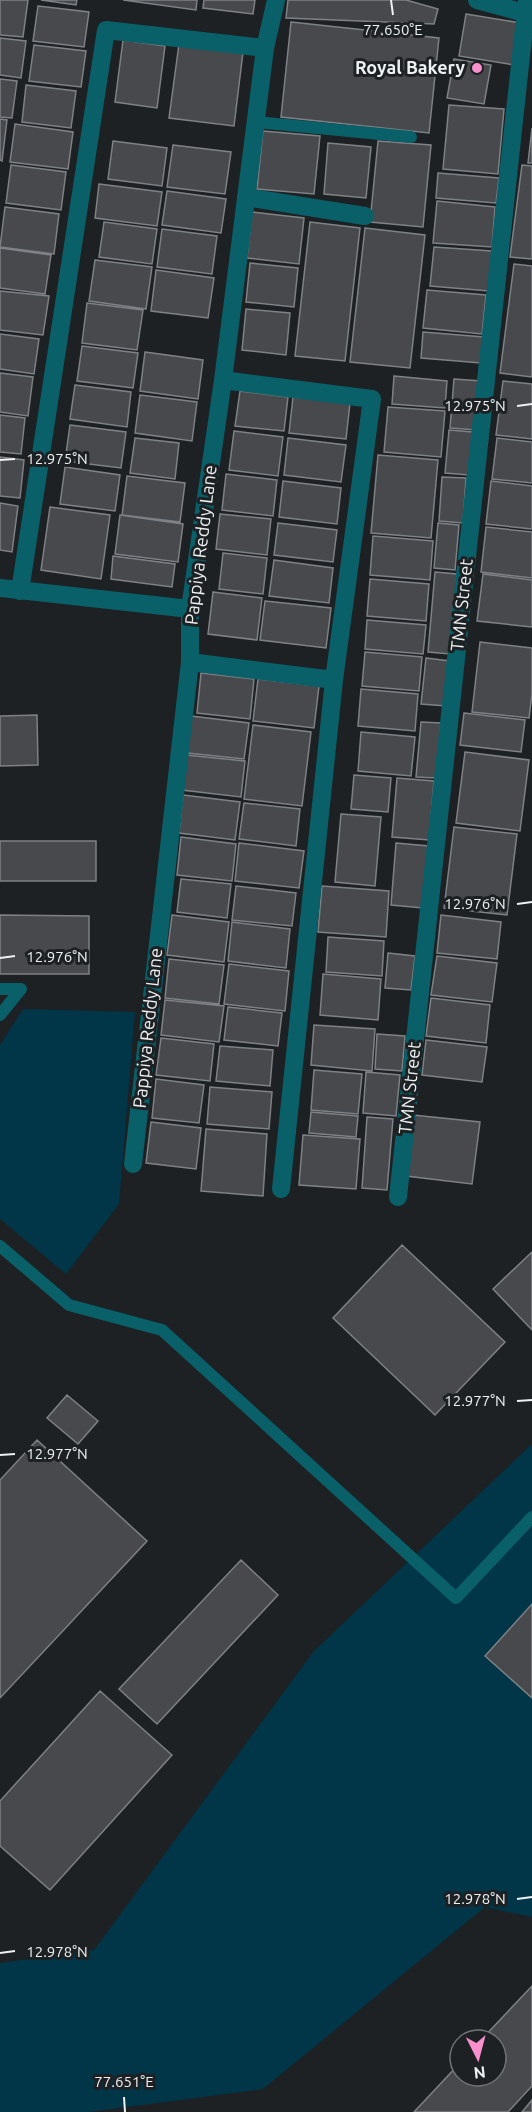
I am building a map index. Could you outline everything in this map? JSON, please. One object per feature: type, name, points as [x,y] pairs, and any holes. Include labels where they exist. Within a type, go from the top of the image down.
[{"type":"street","name":"Pappiya Reddy Lane","points":[[133,1164],[189,662],[190,609],[223,380],[265,48],[276,0]]},
{"type":"street","points":[[477,0],[528,10]]},
{"type":"street","name":"TMN Street","points":[[398,1197],[528,10]]},
{"type":"street","points":[[20,591],[106,30],[265,48]]},
{"type":"street","points":[[246,197],[365,216]]},
{"type":"street","points":[[223,380],[372,399],[334,680],[281,1189]]},
{"type":"street","points":[[0,588],[190,609]]},
{"type":"street","points":[[189,662],[334,680]]},
{"type":"lane","points":[[256,122],[411,137]]},
{"type":"lane","points":[[0,989],[21,989],[0,1015]]},
{"type":"lane","points":[[0,1246],[69,1305],[162,1330],[456,1598],[532,1517]]},
{"type":"shaded area","points":[[23,1009],[135,1012],[119,1204],[66,1274],[0,1219],[0,1045]]},
{"type":"shaded area","points":[[532,1444],[532,1917],[485,1907],[263,2089],[89,2112],[0,2112],[0,1963],[94,1950],[314,1651]]},
{"type":"building","points":[[0,0],[28,0],[23,37],[0,35]]},
{"type":"building","points":[[41,0],[77,0],[76,5]]},
{"type":"building","points":[[123,0],[197,0],[196,10]]},
{"type":"building","points":[[204,0],[255,0],[253,14],[203,8]]},
{"type":"building","points":[[288,0],[406,0],[438,9],[434,24],[286,18]]},
{"type":"building","points":[[38,6],[89,12],[84,47],[33,41]]},
{"type":"building","points":[[466,14],[521,23],[514,65],[459,56]]},
{"type":"building","points":[[291,22],[439,38],[429,133],[281,117]]},
{"type":"building","points":[[0,38],[26,41],[21,78],[0,75]]},
{"type":"building","points":[[123,40],[165,46],[157,108],[115,102]]},
{"type":"building","points":[[179,44],[243,52],[234,126],[169,118]]},
{"type":"building","points":[[34,45],[86,51],[81,87],[29,81]]},
{"type":"building","points":[[454,59],[491,65],[484,104],[447,98]]},
{"type":"building","points":[[0,79],[17,81],[12,118],[0,117]]},
{"type":"building","points":[[26,85],[76,91],[71,128],[22,122]]},
{"type":"building","points":[[449,105],[504,109],[498,174],[443,169]]},
{"type":"building","points":[[0,119],[7,120],[2,161],[0,160]]},
{"type":"building","points":[[15,124],[73,132],[68,169],[10,162]]},
{"type":"building","points":[[532,128],[532,163],[528,163]]},
{"type":"building","points":[[263,131],[320,136],[314,194],[257,189]]},
{"type":"building","points":[[113,141],[167,148],[162,186],[108,179]]},
{"type":"building","points":[[378,141],[431,145],[423,227],[370,222]]},
{"type":"building","points":[[328,143],[371,147],[366,198],[324,194]]},
{"type":"building","points":[[173,145],[231,152],[225,194],[167,187]]},
{"type":"building","points":[[11,165],[66,172],[61,210],[6,203]]},
{"type":"building","points":[[522,165],[532,166],[532,259],[510,257]]},
{"type":"building","points":[[438,173],[499,178],[496,203],[436,198]]},
{"type":"building","points":[[99,184],[162,192],[157,226],[95,218]]},
{"type":"building","points":[[167,191],[226,199],[221,233],[162,225]]},
{"type":"building","points":[[437,201],[495,207],[492,247],[433,243]]},
{"type":"building","points":[[5,207],[59,214],[54,254],[0,247]]},
{"type":"building","points":[[252,212],[304,218],[299,264],[247,258]]},
{"type":"building","points":[[104,222],[157,229],[152,264],[99,257]]},
{"type":"building","points":[[310,222],[360,228],[345,361],[295,356]]},
{"type":"building","points":[[365,228],[425,235],[410,368],[350,362]]},
{"type":"building","points":[[162,229],[217,236],[212,274],[157,267]]},
{"type":"building","points":[[434,247],[492,251],[489,291],[430,286]]},
{"type":"building","points":[[0,248],[51,255],[45,294],[0,288]]},
{"type":"building","points":[[95,260],[152,267],[146,309],[89,301]]},
{"type":"building","points":[[250,263],[298,268],[294,307],[246,302]]},
{"type":"building","points":[[514,264],[532,266],[532,377],[500,373]]},
{"type":"building","points":[[156,270],[214,278],[208,318],[151,311]]},
{"type":"building","points":[[427,290],[486,295],[482,334],[423,328]]},
{"type":"building","points":[[0,291],[49,296],[43,335],[0,330]]},
{"type":"building","points":[[87,303],[143,310],[137,350],[82,343]]},
{"type":"building","points":[[246,309],[290,313],[286,355],[242,350]]},
{"type":"building","points":[[423,332],[484,337],[481,363],[421,358]]},
{"type":"building","points":[[0,334],[39,339],[34,374],[0,369]]},
{"type":"building","points":[[82,346],[138,353],[133,388],[77,381]]},
{"type":"building","points":[[145,352],[203,360],[198,399],[140,391]]},
{"type":"building","points":[[0,373],[33,377],[28,416],[0,412]]},
{"type":"building","points":[[394,376],[447,381],[445,408],[392,404]]},
{"type":"building","points":[[454,379],[481,381],[476,430],[450,428]]},
{"type":"building","points":[[503,381],[532,384],[532,439],[496,435]]},
{"type":"building","points":[[75,385],[131,392],[127,427],[70,419]]},
{"type":"building","points":[[240,391],[288,397],[284,431],[235,426]]},
{"type":"building","points":[[140,395],[197,402],[192,441],[135,433]]},
{"type":"building","points":[[293,397],[350,403],[346,439],[289,433]]},
{"type":"building","points":[[388,407],[445,411],[441,457],[384,452]]},
{"type":"building","points":[[0,415],[25,418],[21,454],[0,452]]},
{"type":"building","points":[[70,425],[126,432],[121,468],[65,461]]},
{"type":"building","points":[[449,430],[473,432],[469,475],[445,473]]},
{"type":"building","points":[[234,431],[283,437],[278,476],[229,470]]},
{"type":"building","points":[[135,438],[179,443],[175,479],[130,473]]},
{"type":"building","points":[[288,438],[346,445],[341,482],[284,475]]},
{"type":"building","points":[[497,438],[532,442],[532,483],[492,479]]},
{"type":"building","points":[[378,455],[438,460],[431,538],[371,533]]},
{"type":"building","points":[[0,457],[24,460],[20,498],[0,496]]},
{"type":"building","points":[[65,467],[120,475],[115,511],[60,504]]},
{"type":"building","points":[[226,474],[277,480],[273,516],[222,510]]},
{"type":"building","points":[[127,476],[185,483],[180,522],[122,515]]},
{"type":"building","points":[[442,477],[466,478],[463,523],[439,521]]},
{"type":"building","points":[[283,481],[341,488],[337,524],[279,517]]},
{"type":"building","points":[[491,481],[532,486],[532,529],[486,524]]},
{"type":"building","points":[[0,503],[18,506],[12,552],[0,550]]},
{"type":"building","points":[[50,507],[110,515],[101,579],[41,570]]},
{"type":"building","points":[[220,514],[271,519],[267,555],[216,549]]},
{"type":"building","points":[[120,515],[183,524],[178,562],[115,554]]},
{"type":"building","points":[[278,523],[337,530],[333,562],[274,555]]},
{"type":"building","points":[[438,523],[459,525],[455,570],[434,568]]},
{"type":"building","points":[[486,527],[532,532],[532,578],[481,572]]},
{"type":"building","points":[[373,536],[433,541],[430,580],[370,575]]},
{"type":"building","points":[[223,553],[267,558],[263,594],[219,589]]},
{"type":"building","points":[[113,556],[175,564],[172,587],[111,579]]},
{"type":"building","points":[[274,560],[333,568],[329,603],[269,596]]},
{"type":"building","points":[[435,572],[457,574],[450,654],[428,652]]},
{"type":"building","points":[[483,574],[532,580],[532,627],[477,621]]},
{"type":"building","points":[[370,579],[429,584],[426,621],[367,616]]},
{"type":"building","points":[[213,592],[262,598],[257,640],[208,634]]},
{"type":"building","points":[[265,601],[331,608],[326,648],[260,640]]},
{"type":"building","points":[[367,620],[426,625],[423,654],[365,649]]},
{"type":"building","points":[[480,642],[532,648],[532,694],[529,718],[472,712]]},
{"type":"building","points":[[365,652],[422,657],[419,691],[362,686]]},
{"type":"building","points":[[426,658],[450,661],[446,706],[421,704]]},
{"type":"building","points":[[201,673],[254,679],[250,719],[197,713]]},
{"type":"building","points":[[258,679],[319,686],[314,728],[253,721]]},
{"type":"building","points":[[361,689],[418,694],[415,731],[358,726]]},
{"type":"building","points":[[464,713],[525,720],[521,752],[460,745]]},
{"type":"building","points":[[37,715],[38,765],[0,766],[0,716]]},
{"type":"building","points":[[191,716],[249,723],[244,759],[187,753]]},
{"type":"building","points":[[421,722],[441,723],[436,778],[416,777]]},
{"type":"building","points":[[253,725],[311,732],[302,806],[244,799]]},
{"type":"building","points":[[361,732],[415,737],[411,776],[358,771]]},
{"type":"building","points":[[465,752],[529,760],[520,831],[456,823]]},
{"type":"building","points":[[186,755],[245,761],[241,797],[182,790]]},
{"type":"building","points":[[354,775],[391,778],[388,812],[351,809]]},
{"type":"building","points":[[397,778],[434,781],[429,840],[392,837]]},
{"type":"building","points":[[183,795],[240,802],[235,840],[179,833]]},
{"type":"building","points":[[244,803],[300,809],[296,846],[239,839]]},
{"type":"building","points":[[341,814],[381,817],[375,886],[335,882]]},
{"type":"building","points":[[454,827],[517,834],[507,915],[444,908]]},
{"type":"building","points":[[181,837],[236,844],[232,881],[177,875]]},
{"type":"building","points":[[0,841],[96,841],[96,881],[0,881]]},
{"type":"building","points":[[239,843],[304,851],[299,888],[235,881]]},
{"type":"building","points":[[396,843],[429,846],[423,908],[391,905]]},
{"type":"building","points":[[181,879],[231,884],[227,918],[177,912]]},
{"type":"building","points":[[236,886],[296,893],[292,926],[232,920]]},
{"type":"building","points":[[322,886],[389,891],[386,937],[318,932]]},
{"type":"building","points":[[0,915],[89,916],[89,974],[0,974]]},
{"type":"building","points":[[172,915],[229,922],[224,962],[167,955]]},
{"type":"building","points":[[441,915],[501,922],[497,959],[437,953]]},
{"type":"building","points":[[232,922],[290,929],[286,968],[228,961]]},
{"type":"building","points":[[328,937],[384,941],[382,976],[326,972]]},
{"type":"building","points":[[388,953],[415,956],[411,990],[385,988]]},
{"type":"building","points":[[437,956],[497,963],[492,1002],[431,995]]},
{"type":"building","points":[[169,959],[224,965],[219,1004],[165,998]]},
{"type":"building","points":[[229,964],[289,971],[285,1011],[224,1004]]},
{"type":"building","points":[[323,974],[381,979],[378,1020],[320,1015]]},
{"type":"building","points":[[431,998],[490,1005],[486,1043],[426,1036]]},
{"type":"building","points":[[165,1000],[224,1006],[219,1042],[161,1035]]},
{"type":"building","points":[[228,1007],[282,1013],[278,1046],[224,1040]]},
{"type":"building","points":[[314,1025],[375,1029],[372,1071],[311,1065]]},
{"type":"building","points":[[377,1034],[405,1036],[402,1071],[375,1069]]},
{"type":"building","points":[[161,1038],[214,1044],[210,1081],[156,1075]]},
{"type":"building","points":[[426,1040],[487,1047],[482,1082],[422,1075]]},
{"type":"building","points":[[220,1046],[273,1050],[270,1086],[216,1081]]},
{"type":"building","points":[[314,1070],[362,1074],[358,1114],[311,1110]]},
{"type":"building","points":[[366,1072],[400,1075],[396,1116],[363,1113]]},
{"type":"building","points":[[156,1079],[204,1085],[199,1123],[152,1118]]},
{"type":"building","points":[[210,1087],[272,1092],[269,1129],[207,1124]]},
{"type":"building","points":[[311,1112],[358,1116],[356,1137],[309,1133]]},
{"type":"building","points":[[413,1115],[480,1122],[472,1184],[406,1176]]},
{"type":"building","points":[[367,1117],[393,1119],[387,1190],[362,1188]]},
{"type":"building","points":[[151,1122],[201,1128],[196,1169],[146,1163]]},
{"type":"building","points":[[206,1129],[267,1134],[263,1196],[201,1191]]},
{"type":"building","points":[[303,1135],[360,1139],[356,1189],[299,1185]]},
{"type":"building","points":[[402,1245],[505,1342],[435,1415],[333,1318]]},
{"type":"building","points":[[532,1252],[532,1330],[493,1289]]},
{"type":"building","points":[[67,1395],[98,1421],[78,1444],[47,1418]]},
{"type":"building","points":[[37,1440],[147,1541],[0,1698],[0,1480]]},
{"type":"building","points":[[241,1560],[278,1595],[157,1724],[119,1689]]},
{"type":"building","points":[[532,1604],[532,1698],[485,1656]]},
{"type":"building","points":[[100,1691],[172,1755],[50,1890],[0,1846],[0,1801]]},
{"type":"building","points":[[532,1986],[532,2086],[508,2112],[414,2112],[448,2076],[448,2088],[508,2088],[508,2028],[492,2028]]},
{"type":"building","points":[[532,2100],[532,2112],[522,2112]]},
{"type":"place","name":"Royal Bakery","points":[[477,68]]}]
